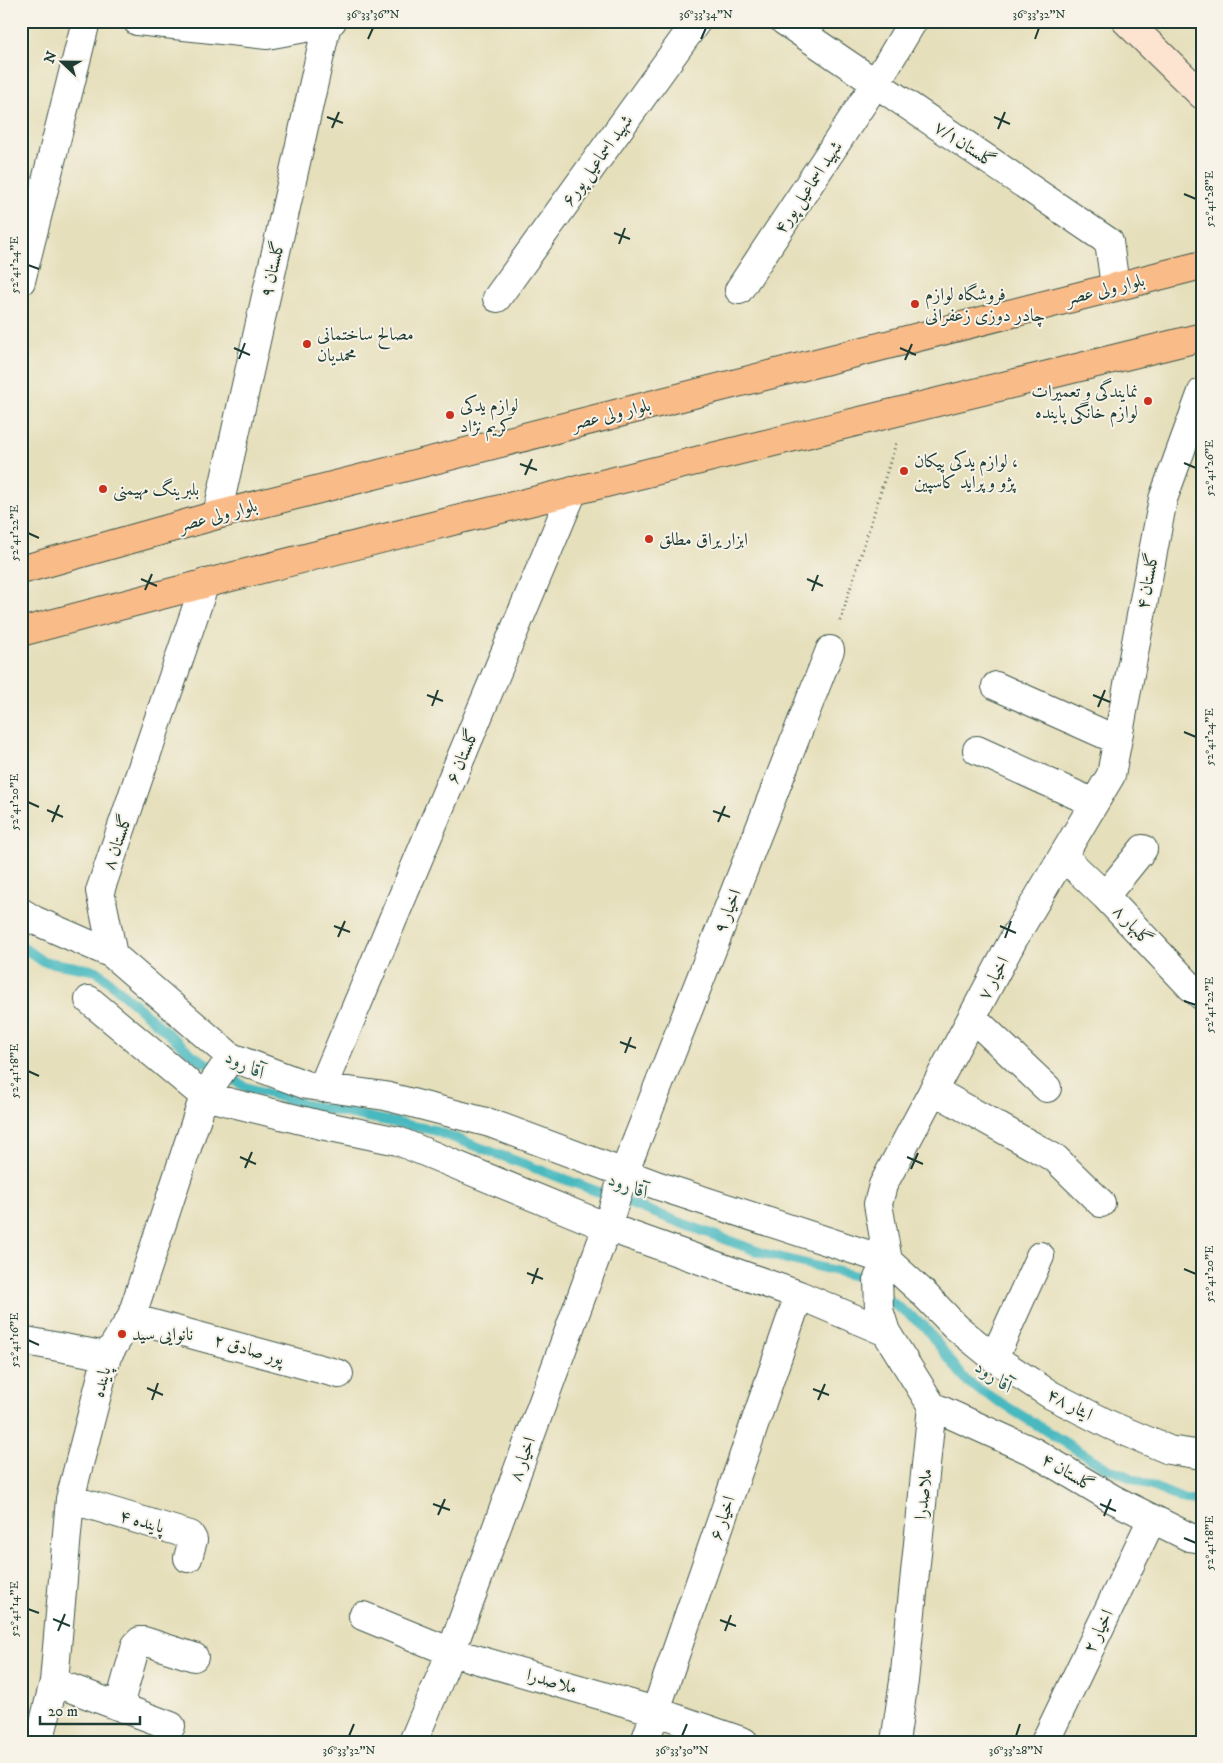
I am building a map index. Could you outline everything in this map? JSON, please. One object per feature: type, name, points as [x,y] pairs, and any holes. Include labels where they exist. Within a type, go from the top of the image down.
[{"type":"main road","points":[[1126,21],[1202,94]]},
{"type":"main road","name":"بلوار ولی عصر","points":[[21,570],[217,515],[1202,264]]},
{"type":"main road","points":[[21,632],[205,583],[572,491],[906,411],[1202,337]]},
{"type":"street","points":[[21,281],[86,21]]},
{"type":"street","points":[[137,21],[267,35],[330,23]]},
{"type":"street","name":"شهید اسماعیل پور۶","points":[[497,298],[697,21]]},
{"type":"street","name":"گلستان۷/۱","points":[[784,21],[1109,242],[1115,286]]},
{"type":"street","name":"شهید اسماعیل پور۴","points":[[739,290],[876,84],[913,21]]},
{"type":"street","name":"گلستان ۹","points":[[217,515],[330,23]]},
{"type":"street","name":"گلستان ۴","points":[[1111,775],[1162,499],[1202,392]]},
{"type":"street","name":"گلستان ۶","points":[[322,1088],[572,491]]},
{"type":"street","name":"گلستان ۸","points":[[112,954],[100,891],[205,583]]},
{"type":"street","name":"اخیار ۹","points":[[624,1173],[830,650]]},
{"type":"street","points":[[996,686],[1117,740]]},
{"type":"street","points":[[977,750],[1094,803]]},
{"type":"street","name":"اخیار ۷","points":[[888,1261],[878,1204],[883,1186],[1014,938],[1111,775]]},
{"type":"street","points":[[1105,896],[1143,849]]},
{"type":"street","name":"گلبهار ۸","points":[[1062,856],[1198,985]]},
{"type":"street","points":[[21,912],[34,920],[112,954],[231,1057],[306,1086],[385,1096],[490,1123],[624,1173],[888,1261],[878,1278],[879,1310],[886,1332],[932,1406]]},
{"type":"street","points":[[89,1000],[204,1096],[321,1125],[398,1141],[608,1227],[799,1295],[886,1332]]},
{"type":"street","points":[[972,1017],[1047,1088]]},
{"type":"street","name":"پاینده","points":[[39,1742],[54,1682],[70,1499],[107,1356],[131,1318],[204,1096],[231,1057]]},
{"type":"street","points":[[933,1090],[1056,1159],[1100,1203]]},
{"type":"street","name":"اخیار ۸","points":[[413,1742],[451,1652],[608,1227],[624,1173]]},
{"type":"street","points":[[994,1358],[1040,1256]]},
{"type":"street","name":"ایثار ۴۸","points":[[888,1261],[956,1327],[994,1358],[1051,1395],[1110,1426],[1169,1450],[1202,1455]]},
{"type":"street","name":"اخیار ۶","points":[[644,1742],[799,1295]]},
{"type":"street","name":"پور صادق ۲","points":[[131,1318],[339,1374]]},
{"type":"street","points":[[21,1340],[107,1356]]},
{"type":"street","name":"گلستان ۴","points":[[932,1406],[1034,1452],[1113,1499],[1188,1538],[1202,1539]]},
{"type":"street","name":"ملاصدرا","points":[[895,1742],[905,1671],[932,1406]]},
{"type":"street","name":"پاینده ۴","points":[[70,1499],[190,1535],[193,1540],[188,1558]]},
{"type":"street","name":"اخیار ۲","points":[[1045,1742],[1152,1519]]},
{"type":"street","name":"ملاصدرا","points":[[363,1616],[451,1652],[655,1711],[744,1742]]},
{"type":"street","points":[[119,1706],[136,1645],[140,1641],[194,1657]]},
{"type":"street","points":[[54,1682],[171,1726]]},
{"type":"path","points":[[830,650],[906,411]]},
{"type":"waterway","name":"آقا رود","points":[[21,946],[42,961],[97,971],[194,1056],[246,1087],[311,1106],[433,1130],[762,1253],[856,1276],[924,1326],[967,1382],[1105,1467],[1185,1500],[1202,1501]]},
{"type":"place","name":"فروشگاه لوازم چادر دوزی زعفرانی","points":[[915,304]]},
{"type":"place","name":"مصالح ساختمانی محمدیان","points":[[307,344]]},
{"type":"place","name":"نمایندگی و تعمیرات لوازم خانگی پاینده","points":[[1148,401]]},
{"type":"place","name":"لوازم یدکی کریم نژاد","points":[[450,415]]},
{"type":"place","name":"لوازم یدکی پیکان ، پژو و پراید کاسپین","points":[[904,471]]},
{"type":"place","name":"بلبرینگ مهیمنی","points":[[103,489]]},
{"type":"place","name":"ابزار یراق مطلق","points":[[649,539]]},
{"type":"place","name":"نانوایی سید","points":[[122,1334]]}]
